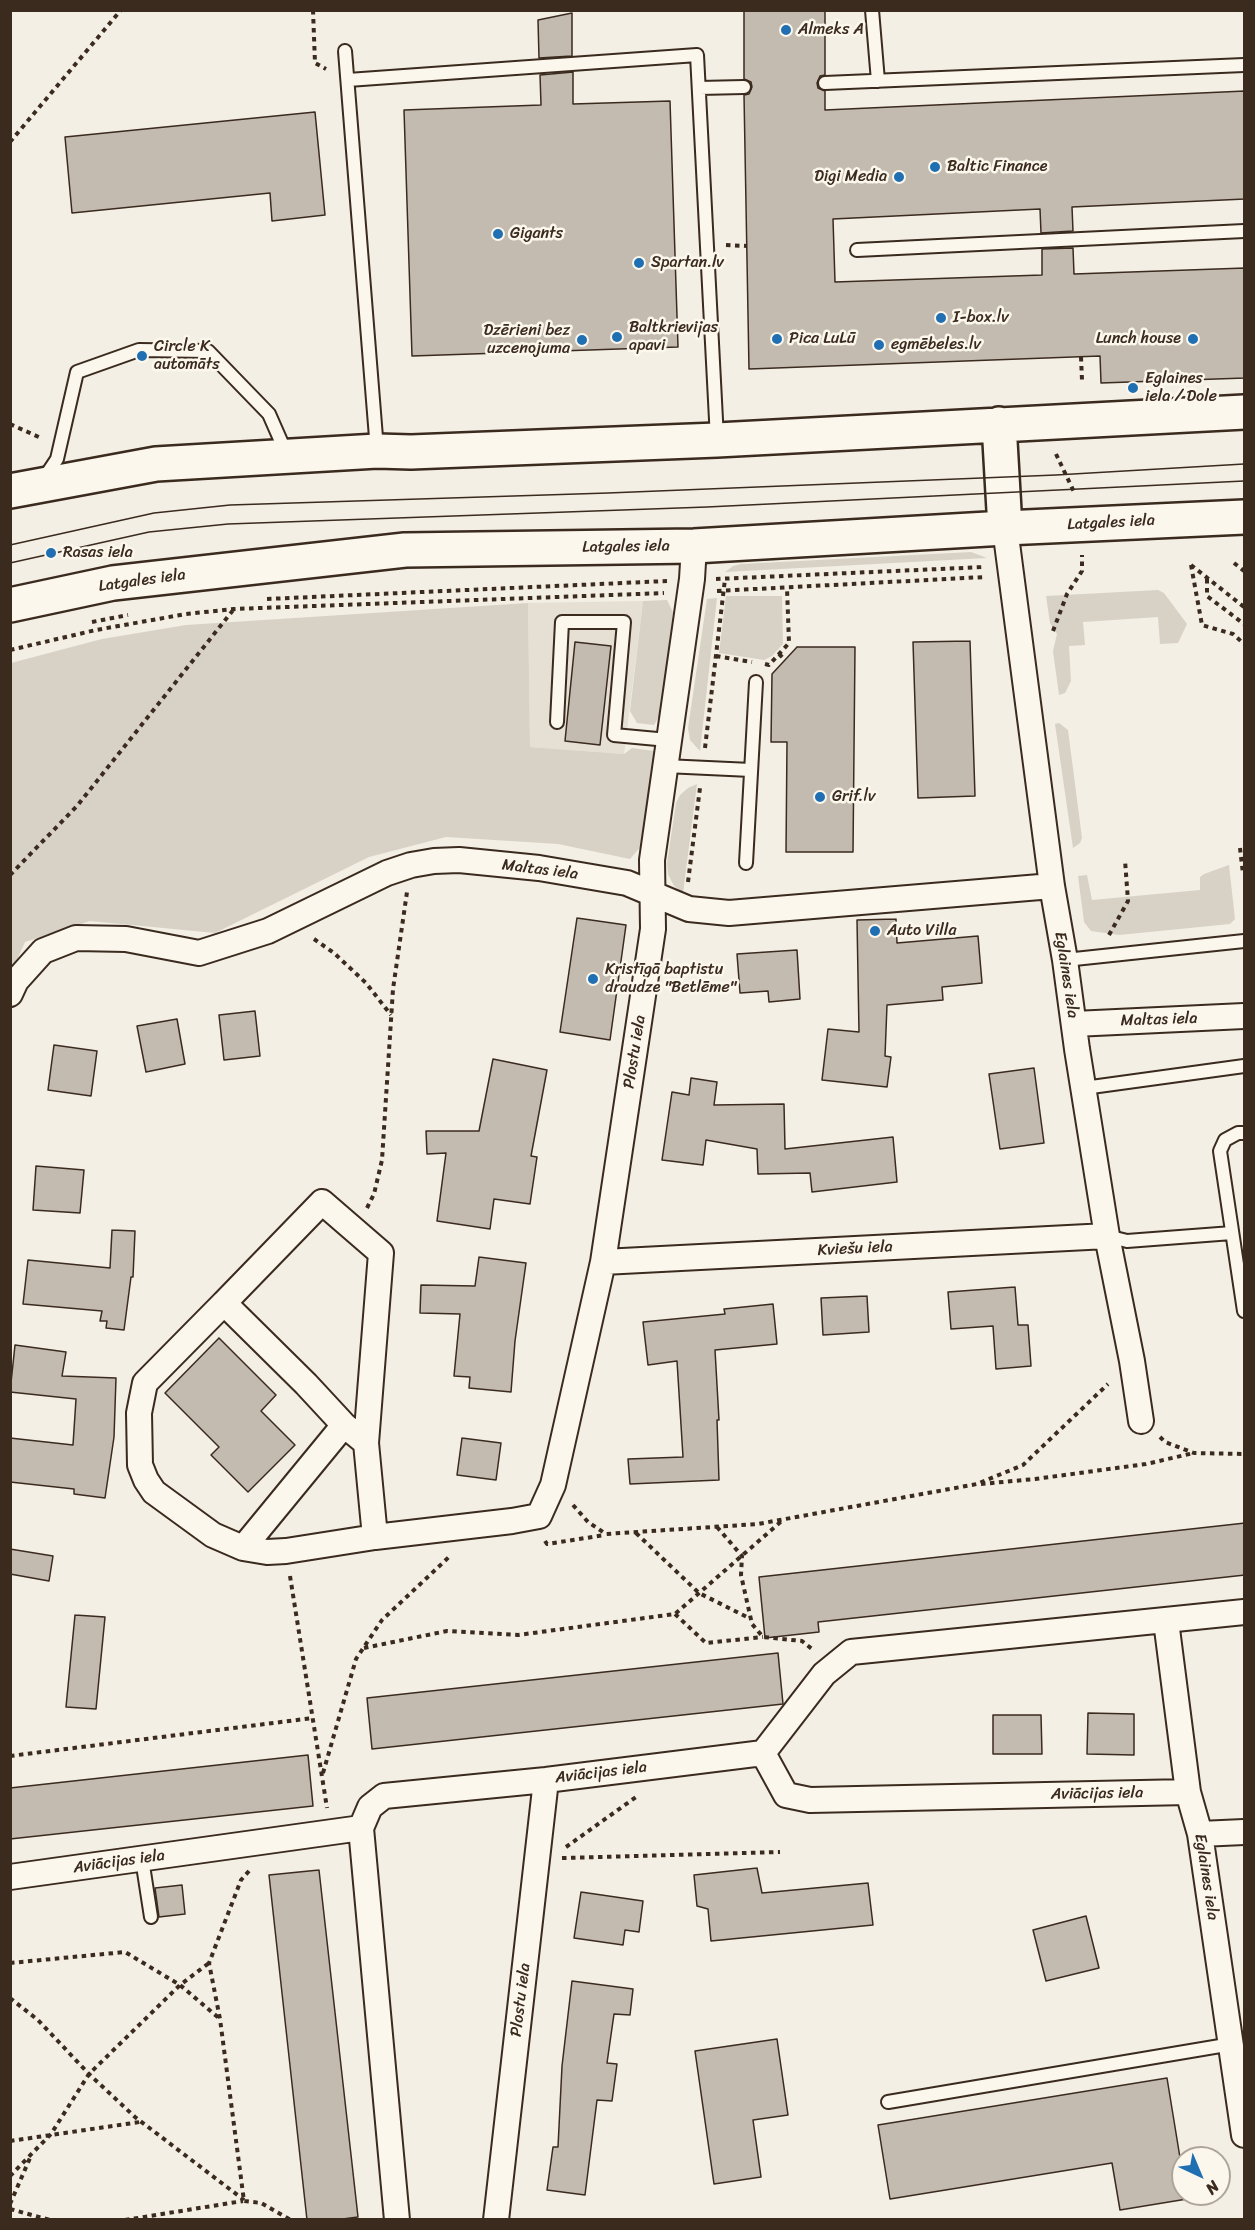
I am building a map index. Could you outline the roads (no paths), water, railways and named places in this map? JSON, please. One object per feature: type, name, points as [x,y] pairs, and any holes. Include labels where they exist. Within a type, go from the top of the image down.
[{"type":"highway","points":[[22,488],[156,464],[377,451],[411,452],[717,440],[1245,412]]},
{"type":"highway","points":[[999,424],[1005,528]]},
{"type":"highway","name":"Latgales iela","points":[[10,605],[113,583],[405,550],[694,546],[1245,517]]},
{"type":"street","name":"Eglaines iela","points":[[1005,528],[1052,886],[1107,1236],[1132,1361],[1141,1421]]},
{"type":"street","name":"Plostu iela","points":[[375,1537],[533,1517],[553,1485],[603,1262],[653,929],[652,860],[691,586],[694,546]]},
{"type":"street","name":"Maltas iela","points":[[10,994],[16,981],[42,951],[76,938],[126,939],[199,952],[268,931],[362,884],[411,865],[459,860],[539,868],[627,883],[685,908],[729,913],[1052,886]]},
{"type":"street","name":"Maltas iela","points":[[1074,1024],[1245,1016]]},
{"type":"street","points":[[322,1202],[381,1253],[366,1443],[375,1537],[286,1551],[267,1552],[243,1548],[213,1536],[154,1492],[146,1480],[140,1465],[139,1413],[145,1383],[224,1304],[322,1202]]},
{"type":"street","name":"Kviešu iela","points":[[603,1262],[1107,1236]]},
{"type":"street","points":[[224,1304],[306,1384],[344,1425],[366,1443]]},
{"type":"street","points":[[243,1548],[344,1425]]},
{"type":"street","points":[[763,1753],[824,1674],[851,1652],[1245,1611]]},
{"type":"street","name":"Eglaines iela","points":[[1166,1621],[1188,1792],[1200,1834],[1245,2135]]},
{"type":"street","name":"Aviācijas iela","points":[[10,1877],[361,1828],[370,1807],[384,1796],[546,1780],[763,1753],[786,1795],[810,1800],[1188,1792]]},
{"type":"street","name":"Plostu iela","points":[[496,2220],[546,1780]]},
{"type":"street","points":[[361,1828],[397,2220]]},
{"type":"street","points":[[1200,1834],[1245,1832]]},
{"type":"lane","points":[[872,10],[878,81]]},
{"type":"lane","points":[[345,51],[377,451]]},
{"type":"lane","points":[[348,80],[697,55],[717,440]]},
{"type":"lane","points":[[825,83],[1245,65]]},
{"type":"lane","points":[[699,88],[744,87]]},
{"type":"lane","points":[[857,250],[1245,231]]},
{"type":"lane","points":[[22,488],[49,474],[57,459],[77,372],[139,350],[208,351],[269,414],[287,457]]},
{"type":"lane","points":[[557,722],[562,622],[624,622],[614,735],[669,740]]},
{"type":"lane","points":[[746,863],[756,682]]},
{"type":"lane","points":[[665,766],[751,770]]},
{"type":"lane","points":[[1065,960],[1245,941]]},
{"type":"lane","points":[[1084,1088],[1245,1066]]},
{"type":"lane","points":[[1245,1133],[1238,1133],[1225,1140],[1220,1151],[1245,1311]]},
{"type":"lane","points":[[1107,1236],[1127,1241],[1232,1233]]},
{"type":"lane","points":[[142,1859],[151,1917]]},
{"type":"lane","points":[[888,2102],[1232,2044]]},
{"type":"tram line","points":[[10,545],[154,513],[230,505],[1056,475],[1244,464]]},
{"type":"tram line","points":[[10,563],[149,532],[228,524],[707,507],[1244,481]]},
{"type":"place","name":"Almeks A","points":[[786,30]]},
{"type":"place","name":"Baltic Finance","points":[[935,167]]},
{"type":"place","name":"Digi Media","points":[[899,177]]},
{"type":"place","name":"Gigants","points":[[498,234]]},
{"type":"place","name":"Spartan.lv","points":[[639,263]]},
{"type":"place","name":"I-box.lv","points":[[941,318]]},
{"type":"place","name":"Baltkrievijas apavi","points":[[617,337]]},
{"type":"place","name":"Pica LuLū","points":[[777,339]]},
{"type":"place","name":"Lunch house","points":[[1193,339]]},
{"type":"place","name":"Dzērieni bez uzcenojuma","points":[[582,340]]},
{"type":"place","name":"egmēbeles.lv","points":[[879,345]]},
{"type":"place","name":"Circle K automāts","points":[[142,356]]},
{"type":"place","name":"Eglaines iela / Dole","points":[[1133,388]]},
{"type":"place","name":"Rasas iela","points":[[51,553]]},
{"type":"place","name":"Grif.lv","points":[[820,797]]},
{"type":"place","name":"Auto Villa","points":[[875,931]]},
{"type":"place","name":"Kristīgā baptistu draudze \"Betlēme\"","points":[[593,979]]}]
